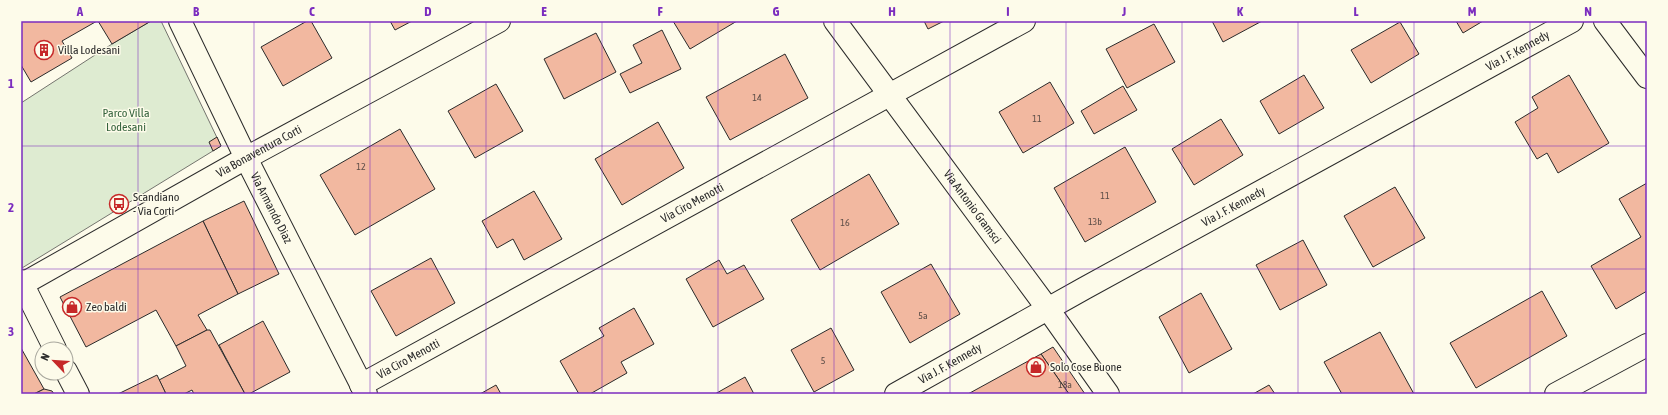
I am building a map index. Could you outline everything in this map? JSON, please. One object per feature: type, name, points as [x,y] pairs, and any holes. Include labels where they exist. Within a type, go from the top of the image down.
[{"type":"street","name":"Via Armando Diaz","points":[[180,21],[246,158],[363,389]]},
{"type":"street","name":"Via Bonaventura Corti","points":[[22,284],[246,158],[499,21]]},
{"type":"street","name":"Via Antonio Gramsci","points":[[835,21],[1048,309],[1108,394]]},
{"type":"street","name":"Via Ciro Menotti","points":[[363,389],[888,94],[1024,21]]},
{"type":"street","name":"Via J. F. Kennedy","points":[[896,394],[1572,21]]},
{"type":"street","points":[[1604,21],[1647,77]]},
{"type":"street","points":[[22,284],[51,341]]},
{"type":"street","points":[[1556,394],[1647,345]]},
{"type":"street","points":[[71,381],[78,394]]},
{"type":"green space","name":"Parco Villa Lodesani","points":[[151,21],[161,21],[221,146],[22,268],[21,103],[112,44]]},
{"type":"building","name":"Villa Lodesani","points":[[21,21],[97,21],[62,41],[72,58],[31,82],[21,65]]},
{"type":"building","name":"Villa Lodesani","points":[[98,21],[151,21],[112,44]]},
{"type":"building","points":[[307,21],[311,21],[332,58],[283,86],[261,47]]},
{"type":"building","points":[[390,21],[412,21],[395,30]]},
{"type":"building","points":[[673,21],[737,21],[690,49]]},
{"type":"building","points":[[924,21],[944,21],[928,29]]},
{"type":"building","points":[[1212,21],[1262,21],[1223,42]]},
{"type":"building","points":[[1456,21],[1483,21],[1463,33]]},
{"type":"building","points":[[1400,22],[1419,54],[1371,83],[1351,50]]},
{"type":"building","points":[[1154,24],[1175,62],[1127,88],[1106,49]]},
{"type":"building","points":[[662,30],[681,69],[630,93],[620,74],[642,63],[633,45]]},
{"type":"building","points":[[596,33],[616,72],[564,99],[544,59]]},
{"type":"building","points":[[785,54],[808,98],[730,140],[706,97]]},
{"type":"building","points":[[1304,75],[1324,108],[1279,134],[1260,101]]},
{"type":"building","points":[[1569,75],[1609,143],[1558,173],[1547,153],[1537,159],[1515,122],[1538,108],[1532,97]]},
{"type":"building","points":[[1050,82],[1074,123],[1023,153],[999,112]]},
{"type":"building","points":[[496,84],[523,131],[475,158],[448,111]]},
{"type":"building","points":[[1123,86],[1137,110],[1094,134],[1081,111]]},
{"type":"building","points":[[1221,119],[1243,155],[1194,185],[1172,149]]},
{"type":"building","points":[[658,122],[684,168],[622,205],[595,159]]},
{"type":"building","points":[[400,129],[435,189],[355,235],[320,175]]},
{"type":"building","points":[[217,137],[221,146],[213,151],[209,142]]},
{"type":"building","points":[[1125,147],[1156,202],[1085,242],[1054,188]]},
{"type":"building","points":[[869,174],[899,224],[820,270],[791,220]]},
{"type":"building","points":[[1647,183],[1647,291],[1616,309],[1591,266],[1641,237],[1619,199]]},
{"type":"building","points":[[1395,187],[1425,238],[1373,267],[1344,216]]},
{"type":"building","points":[[534,191],[562,239],[524,260],[513,239],[497,248],[482,221]]},
{"type":"building","points":[[244,201],[279,274],[238,294],[203,221]]},
{"type":"building","points":[[203,221],[238,294],[198,315],[207,330],[176,346],[156,310],[86,347],[60,297]]},
{"type":"building","points":[[1303,240],[1327,285],[1280,310],[1256,265]]},
{"type":"building","points":[[431,258],[455,303],[396,336],[371,291]]},
{"type":"building","points":[[719,260],[727,274],[744,265],[764,299],[713,327],[686,279]]},
{"type":"building","points":[[931,264],[960,314],[910,343],[881,292]]},
{"type":"building","points":[[1542,291],[1567,336],[1476,388],[1450,343]]},
{"type":"building","points":[[1201,293],[1232,349],[1189,373],[1159,317]]},
{"type":"building","points":[[634,308],[654,344],[621,362],[627,373],[590,394],[579,394],[560,361],[604,336],[599,328]]},
{"type":"building","points":[[263,321],[290,372],[249,394],[245,394],[219,345]]},
{"type":"building","points":[[831,328],[854,370],[814,392],[791,350]]},
{"type":"building","points":[[207,330],[210,330],[245,394],[194,394],[192,390],[184,394],[166,394],[159,380],[186,366],[176,346]]},
{"type":"building","points":[[1380,332],[1414,394],[1342,394],[1324,362]]},
{"type":"building","points":[[1053,347],[1085,394],[1069,394],[1041,354]]},
{"type":"building","points":[[21,348],[34,371],[34,381],[40,381],[44,389],[34,394],[21,394]]},
{"type":"building","points":[[1041,354],[1069,394],[968,394]]},
{"type":"building","points":[[157,375],[166,394],[118,394]]},
{"type":"building","points":[[745,377],[754,394],[715,394]]},
{"type":"building","points":[[496,385],[501,394],[480,394]]},
{"type":"building","points":[[1269,385],[1275,394],[1253,394]]},
{"type":"building","points":[[44,389],[52,391],[54,394],[34,394]]},
{"type":"place","name":"Villa Lodesani","points":[[44,50]]},
{"type":"place","name":"Scandiano - Via Corti","points":[[119,204]]},
{"type":"place","name":"Zeo baldi","points":[[72,307]]},
{"type":"place","name":"Solo Cose Buone","points":[[1036,367]]}]
